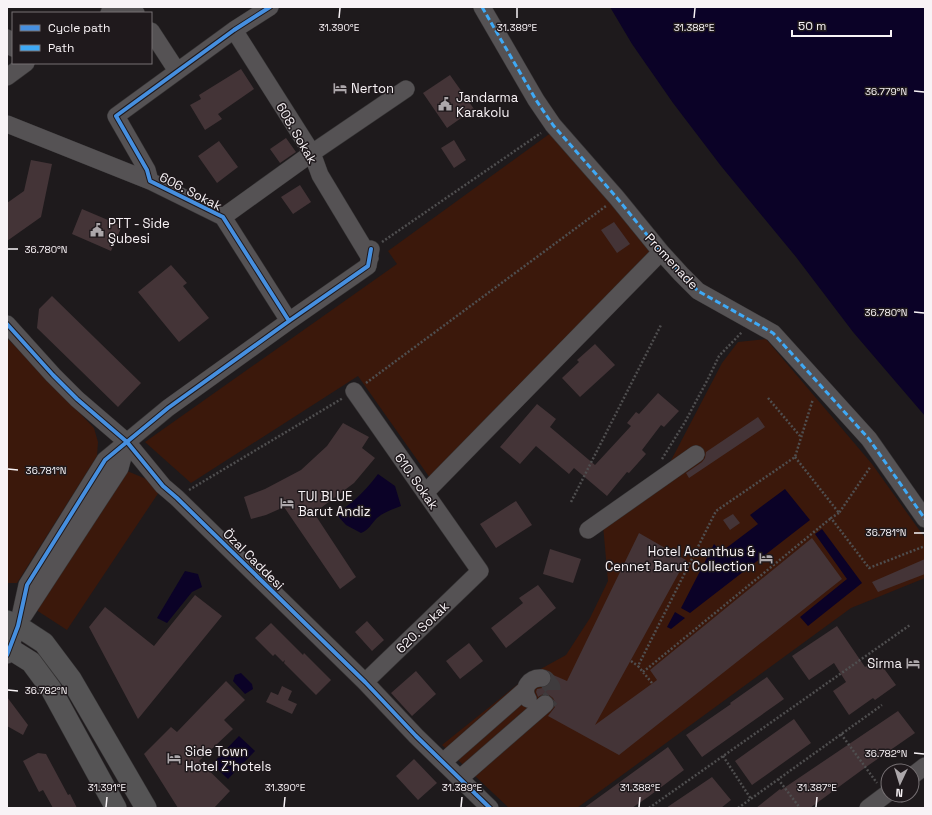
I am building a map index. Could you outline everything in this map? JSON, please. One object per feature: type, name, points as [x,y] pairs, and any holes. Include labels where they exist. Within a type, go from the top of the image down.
[{"type":"main road","points":[[12,623],[44,643],[71,679],[146,808]]},
{"type":"main road","points":[[8,650],[31,662],[51,689],[116,808]]},
{"type":"street","points":[[152,33],[177,71],[234,30],[270,7]]},
{"type":"street","name":"Promenade","points":[[482,7],[536,100],[553,125],[617,198],[661,252],[698,291],[773,333],[869,439],[925,519]]},
{"type":"street","name":"608. Sokak","points":[[234,30],[312,153],[320,175],[370,253]]},
{"type":"street","points":[[7,77],[24,64]]},
{"type":"street","name":"606. Sokak","points":[[177,71],[116,116],[147,170],[150,181],[222,217],[289,321]]},
{"type":"street","points":[[222,217],[406,89]]},
{"type":"street","points":[[7,124],[150,181]]},
{"type":"street","points":[[425,493],[661,252]]},
{"type":"street","points":[[8,650],[12,623],[120,468],[127,442],[168,408],[368,266],[370,253]]},
{"type":"street","name":"Özal Caddesi","points":[[7,324],[72,395],[127,442],[163,486],[365,682],[442,762],[490,808]]},
{"type":"street","name":"610. Sokak","points":[[354,391],[480,571]]},
{"type":"street","points":[[588,530],[696,454]]},
{"type":"street","name":"620. Sokak","points":[[365,682],[480,571]]},
{"type":"street","points":[[442,762],[525,690],[530,680],[542,678]]},
{"type":"street","points":[[460,778],[545,703],[539,705],[528,701],[525,690]]},
{"type":"street","points":[[868,808],[880,799]]},
{"type":"path","points":[[370,253],[553,125]]},
{"type":"path","points":[[177,498],[354,391],[421,344],[617,198]]},
{"type":"path","points":[[662,460],[685,422],[719,356],[727,346],[754,322]]},
{"type":"path","points":[[571,502],[661,325]]},
{"type":"path","points":[[638,666],[716,511],[795,457],[814,396]]},
{"type":"path","points":[[768,398],[801,437]]},
{"type":"path","points":[[795,457],[839,513]]},
{"type":"path","points":[[643,672],[839,513],[872,464]]},
{"type":"path","points":[[831,518],[869,568],[925,546]]},
{"type":"path","points":[[649,808],[910,625]]},
{"type":"path","points":[[631,661],[638,666],[652,683]]},
{"type":"path","points":[[738,808],[882,705]]},
{"type":"path","points":[[841,734],[880,785]]},
{"type":"path","points":[[723,756],[751,799]]},
{"type":"path","points":[[778,779],[800,808]]},
{"type":"shaded area","points":[[610,7],[925,7],[925,416],[853,332],[796,257],[721,166],[673,103],[632,44]]},
{"type":"shaded area","points":[[552,132],[653,253],[430,478],[358,376],[191,483],[145,442],[397,264],[388,251]]},
{"type":"shaded area","points":[[7,338],[94,428],[98,442],[97,456],[17,583],[7,583]]},
{"type":"shaded area","name":"Hotel Acanthus & Cennet Barut Collection","points":[[766,339],[872,464],[925,538],[925,578],[851,608],[577,808],[509,808],[442,745],[528,676],[566,655],[590,618],[608,581],[602,514],[665,472],[722,363],[738,342]]},
{"type":"shaded area","points":[[120,468],[163,486],[67,630],[30,606]]},
{"type":"shaded area","points":[[378,474],[395,486],[401,506],[380,516],[368,529],[361,533],[346,525],[336,514],[359,496]]},
{"type":"shaded area","points":[[785,489],[810,520],[690,613],[681,608],[714,544],[721,552],[758,524],[750,515]]},
{"type":"shaded area","points":[[822,529],[862,583],[808,626],[800,617],[847,579],[815,534]]},
{"type":"shaded area","points":[[185,571],[198,574],[202,587],[192,592],[167,623],[157,618]]},
{"type":"shaded area","points":[[675,612],[685,618],[671,629],[667,627]]},
{"type":"shaded area","points":[[241,673],[252,684],[253,689],[245,694],[233,681],[235,675]]},
{"type":"shaded area","points":[[239,736],[255,751],[228,779],[212,764]]},
{"type":"building","points":[[241,69],[254,89],[218,114],[222,119],[205,130],[190,105],[201,99],[199,95]]},
{"type":"building","points":[[450,75],[474,109],[447,128],[423,93]]},
{"type":"building","points":[[286,138],[296,152],[280,163],[270,149]]},
{"type":"building","points":[[454,140],[466,160],[454,168],[441,148]]},
{"type":"building","points":[[219,141],[238,167],[217,183],[198,156]]},
{"type":"building","points":[[31,160],[52,164],[41,217],[7,241],[7,203],[24,191]]},
{"type":"building","points":[[300,185],[311,202],[293,214],[281,197]]},
{"type":"building","name":"PTT - Side Şubesi","points":[[82,209],[122,226],[111,251],[72,234]]},
{"type":"building","points":[[614,222],[630,244],[617,253],[601,230]]},
{"type":"building","points":[[171,265],[187,283],[183,286],[209,318],[179,342],[138,292]]},
{"type":"building","points":[[52,296],[141,383],[118,407],[37,328],[39,309]]},
{"type":"building","points":[[595,344],[615,365],[580,397],[562,378],[579,362],[577,360]]},
{"type":"building","points":[[658,393],[679,411],[664,427],[661,425],[642,450],[646,454],[629,473],[627,472],[607,496],[574,468],[569,474],[536,446],[520,464],[500,447],[537,404],[556,419],[550,427],[595,465],[631,426],[627,423],[636,412],[639,414]]},
{"type":"building","points":[[758,417],[765,427],[689,478],[686,473],[702,462],[705,458],[706,452]]},
{"type":"building","name":"TUI BLUE Barut Andiz","points":[[343,423],[369,437],[362,448],[375,458],[354,483],[314,513],[356,577],[340,589],[284,507],[266,515],[251,519],[244,497],[265,489],[301,470],[327,446]]},
{"type":"building","points":[[516,501],[532,525],[496,548],[480,524]]},
{"type":"building","points":[[733,514],[740,523],[730,530],[723,520]]},
{"type":"building","points":[[639,533],[686,560],[595,725],[657,680],[650,670],[812,538],[842,579],[619,755],[548,716],[555,707],[553,698],[549,695],[543,694],[538,697],[536,692],[537,689],[547,687],[551,683],[551,674],[567,681]]},
{"type":"building","points":[[550,549],[581,559],[573,583],[543,574]]},
{"type":"building","points":[[925,559],[925,574],[878,592],[872,582]]},
{"type":"building","points":[[538,585],[556,608],[506,648],[491,628],[523,603],[519,598]]},
{"type":"building","points":[[195,595],[222,616],[138,719],[89,627],[105,607],[154,646]]},
{"type":"building","points":[[367,621],[384,640],[372,651],[355,632]]},
{"type":"building","points":[[271,623],[331,680],[316,695],[284,663],[285,660],[283,662],[275,654],[273,656],[255,638]]},
{"type":"building","points":[[837,626],[865,667],[877,659],[896,685],[875,700],[873,698],[849,715],[833,691],[846,682],[834,663],[809,680],[792,656]]},
{"type":"building","points":[[469,643],[483,661],[460,679],[446,661]]},
{"type":"building","points":[[416,671],[436,694],[412,716],[391,693]]},
{"type":"building","points":[[767,677],[784,699],[702,757],[686,735]]},
{"type":"building","name":"Side Town Hotel Z'hotels","points":[[226,681],[245,700],[224,720],[233,729],[199,761],[230,791],[214,808],[178,808],[144,754],[171,727],[177,732]]},
{"type":"building","points":[[282,686],[292,691],[288,700],[297,704],[292,714],[266,702],[271,692],[278,695]]},
{"type":"building","points":[[7,697],[28,725],[23,735],[7,726]]},
{"type":"building","points":[[898,711],[915,733],[810,808],[756,808],[780,789],[781,790]]},
{"type":"building","points":[[794,719],[811,743],[752,785],[735,761]]},
{"type":"building","points":[[668,747],[684,770],[648,797],[632,808],[584,808]]},
{"type":"building","points":[[38,753],[46,754],[68,795],[70,794],[77,808],[53,808],[43,790],[39,792],[23,761]]},
{"type":"building","points":[[414,759],[437,783],[418,800],[396,776]]},
{"type":"building","points":[[712,777],[731,800],[721,808],[666,808]]},
{"type":"tunnel","points":[[542,678],[546,679],[552,687],[552,697],[546,703]]},
{"type":"marked path","points":[[482,7],[536,100],[553,125],[617,198],[661,252],[698,291],[773,333],[869,439],[925,519]]},
{"type":"cycle path","points":[[270,7],[234,30],[116,116],[147,170],[150,181],[223,217],[289,321]]},
{"type":"cycle path","points":[[7,655],[18,626],[27,585],[105,460],[168,408],[368,266],[371,249]]},
{"type":"cycle path","points":[[7,324],[77,399],[127,442],[163,486],[365,682],[416,736],[490,808]]},
{"type":"place","name":"Nerton","points":[[340,88]]},
{"type":"place","name":"Jandarma Karakolu","points":[[445,104]]},
{"type":"place","name":"PTT - Side Şubesi","points":[[97,230]]},
{"type":"place","name":"TUI BLUE Barut Andiz","points":[[287,503]]},
{"type":"place","name":"Hotel Acanthus & Cennet Barut Collection","points":[[766,558]]},
{"type":"place","name":"Sirma","points":[[913,663]]},
{"type":"place","name":"Side Town Hotel Z'hotels","points":[[174,758]]}]
